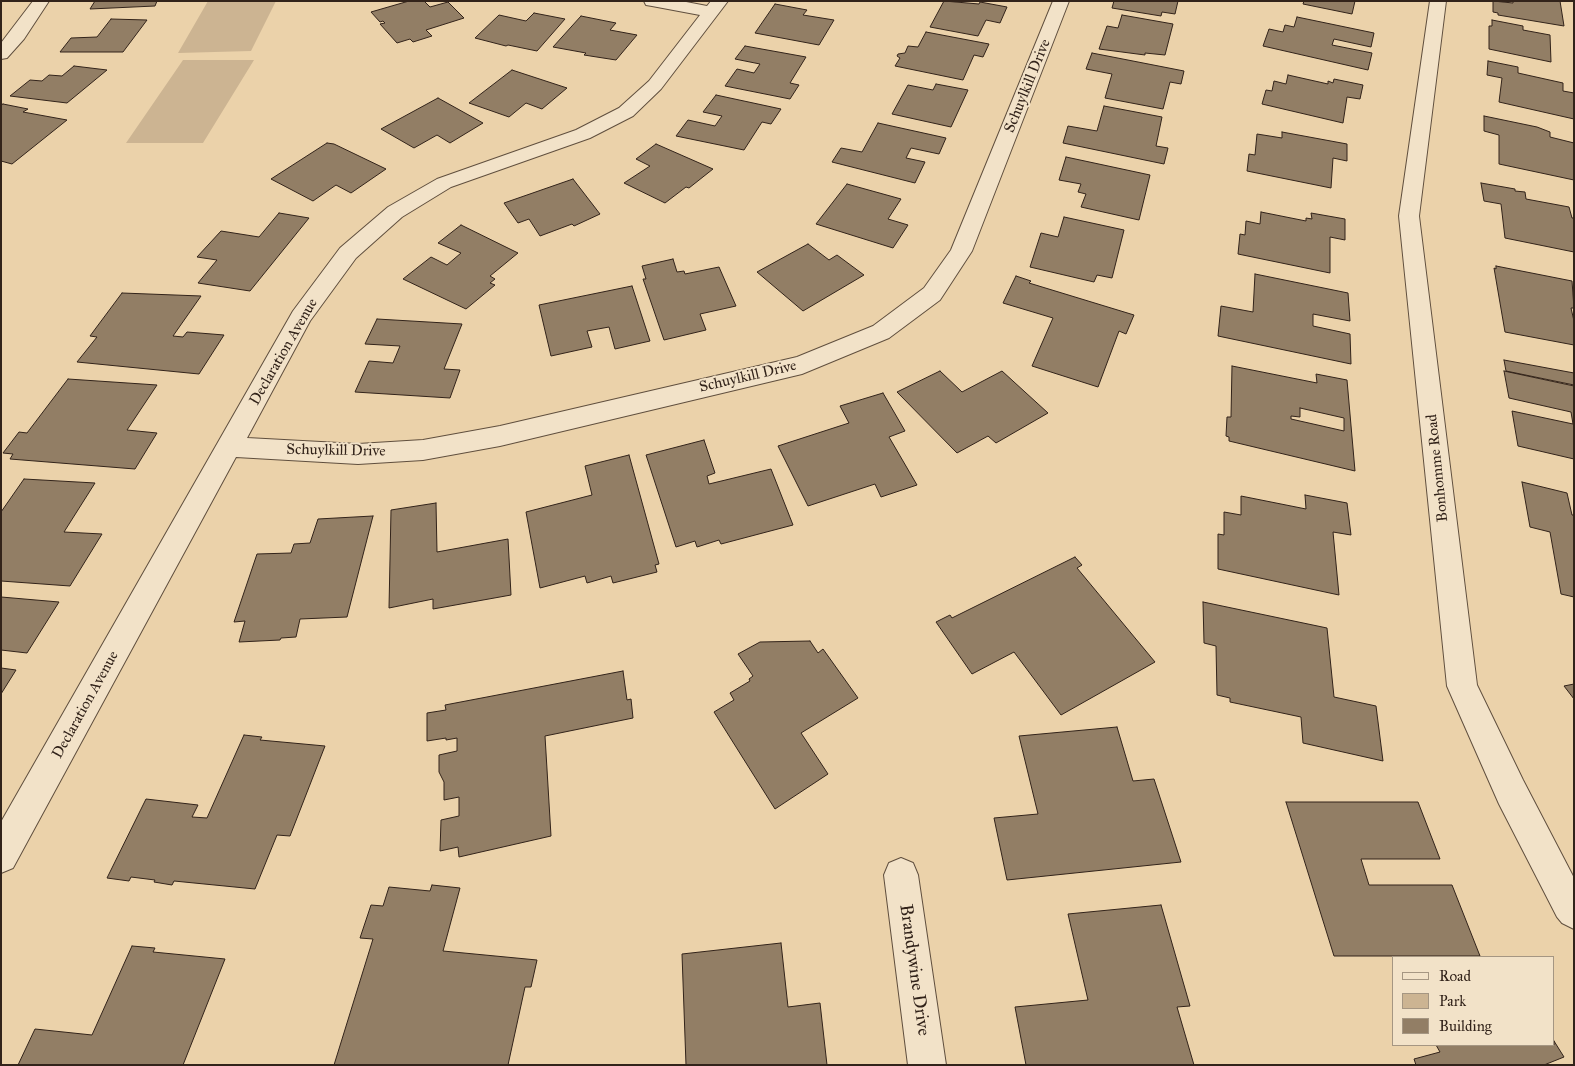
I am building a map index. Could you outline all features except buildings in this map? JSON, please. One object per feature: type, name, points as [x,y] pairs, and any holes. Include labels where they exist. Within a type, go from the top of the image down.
[{"type":"street","points":[[1,54],[18,35],[41,1]]},
{"type":"street","points":[[652,1],[716,6]]},
{"type":"street","name":"Schuylkill Drive","points":[[230,447],[358,454],[423,450],[490,438],[802,365],[881,332],[932,294],[962,251],[1061,1]]},
{"type":"street","name":"Bonhomme Road","points":[[1438,1],[1409,216],[1462,686],[1511,792],[1574,911]]},
{"type":"street","name":"Declaration Avenue","points":[[1,856],[301,317],[348,253],[395,212],[444,183],[583,134],[626,112],[655,85],[716,6]]},
{"type":"street","name":"Brandywine Drive","points":[[901,874],[927,1065]]},
{"type":"green space","points":[[208,1],[276,1],[251,51],[178,53]]},
{"type":"green space","points":[[183,60],[254,60],[203,143],[126,143]]}]
